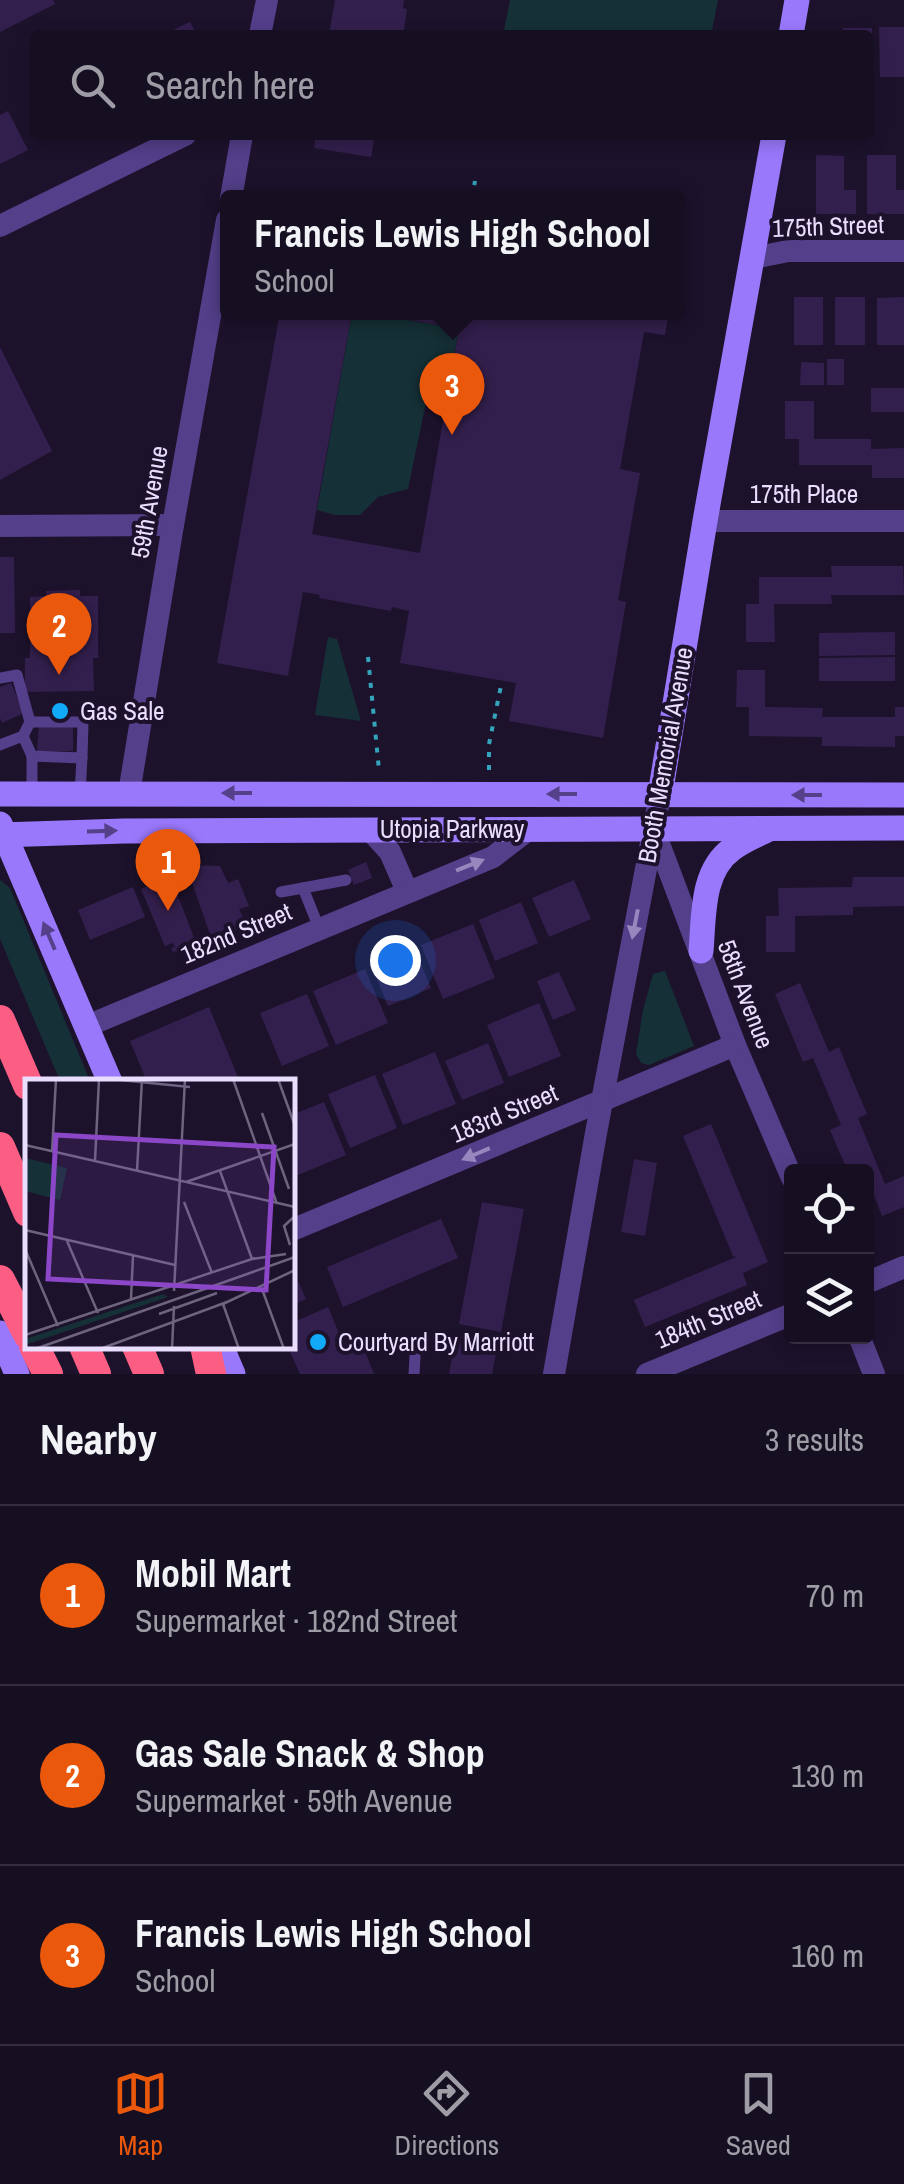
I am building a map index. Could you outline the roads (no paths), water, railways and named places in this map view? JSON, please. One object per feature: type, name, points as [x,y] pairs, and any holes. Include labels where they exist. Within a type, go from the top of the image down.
[{"type":"highway","points":[[0,1020],[25,1079]]},
{"type":"highway","points":[[0,1147],[25,1205]]},
{"type":"highway","points":[[0,1280],[14,1343],[48,1374]]},
{"type":"highway","points":[[85,1349],[96,1374]]},
{"type":"highway","points":[[139,1349],[149,1374]]},
{"type":"highway","points":[[207,1349],[211,1374]]},
{"type":"main road","points":[[792,30],[797,0]]},
{"type":"main road","name":"Booth Memorial Avenue","points":[[660,794],[773,140]]},
{"type":"main road","name":"Utopia Parkway","points":[[0,794],[904,795]]},
{"type":"main road","points":[[701,951],[709,882],[716,866],[730,850],[771,828]]},
{"type":"main road","name":"Utopia Parkway","points":[[2,831],[904,828]]},
{"type":"main road","points":[[2,831],[109,1079]]},
{"type":"main road","points":[[14,1343],[17,1374]]},
{"type":"main road","points":[[222,1349],[233,1374]]},
{"type":"street","points":[[261,30],[266,0]]},
{"type":"street","points":[[0,226],[174,140]]},
{"type":"street","points":[[232,190],[241,140]]},
{"type":"street","name":"175th Street","points":[[753,258],[788,251],[904,251]]},
{"type":"street","name":"59th Avenue","points":[[129,793],[220,259]]},
{"type":"street","name":"175th Place","points":[[705,521],[904,521]]},
{"type":"street","points":[[0,526],[172,524]]},
{"type":"street","name":"Booth Memorial Avenue","points":[[554,1374],[660,794]]},
{"type":"street","name":"58th Avenue","points":[[653,828],[786,1164]]},
{"type":"street","points":[[368,829],[390,852],[407,891]]},
{"type":"street","name":"182nd Street","points":[[86,1026],[492,856],[528,830]]},
{"type":"street","name":"183rd Street","points":[[295,1229],[736,1045]]},
{"type":"street","points":[[874,1279],[904,1267]]},
{"type":"street","name":"184th Street","points":[[646,1374],[784,1317]]},
{"type":"street","points":[[861,1344],[874,1374]]},
{"type":"lane","points":[[0,678],[17,675],[30,722],[22,736],[3,744],[0,726]]},
{"type":"lane","points":[[30,722],[84,722],[80,794]]},
{"type":"lane","points":[[22,736],[32,756],[32,794]]},
{"type":"lane","points":[[32,756],[82,758]]},
{"type":"lane","points":[[281,892],[346,880]]},
{"type":"lane","points":[[303,888],[319,928]]},
{"type":"lane","points":[[414,1374],[415,1356]]},
{"type":"place","name":"Francis Lewis High School","points":[[452,435]]},
{"type":"place","name":"Gas Sale Snack & Shop","points":[[59,675]]},
{"type":"place","name":"Gas Sale","points":[[60,711]]},
{"type":"place","name":"Mobil Mart","points":[[168,911]]},
{"type":"place","name":"Courtyard By Marriott","points":[[318,1342]]}]
